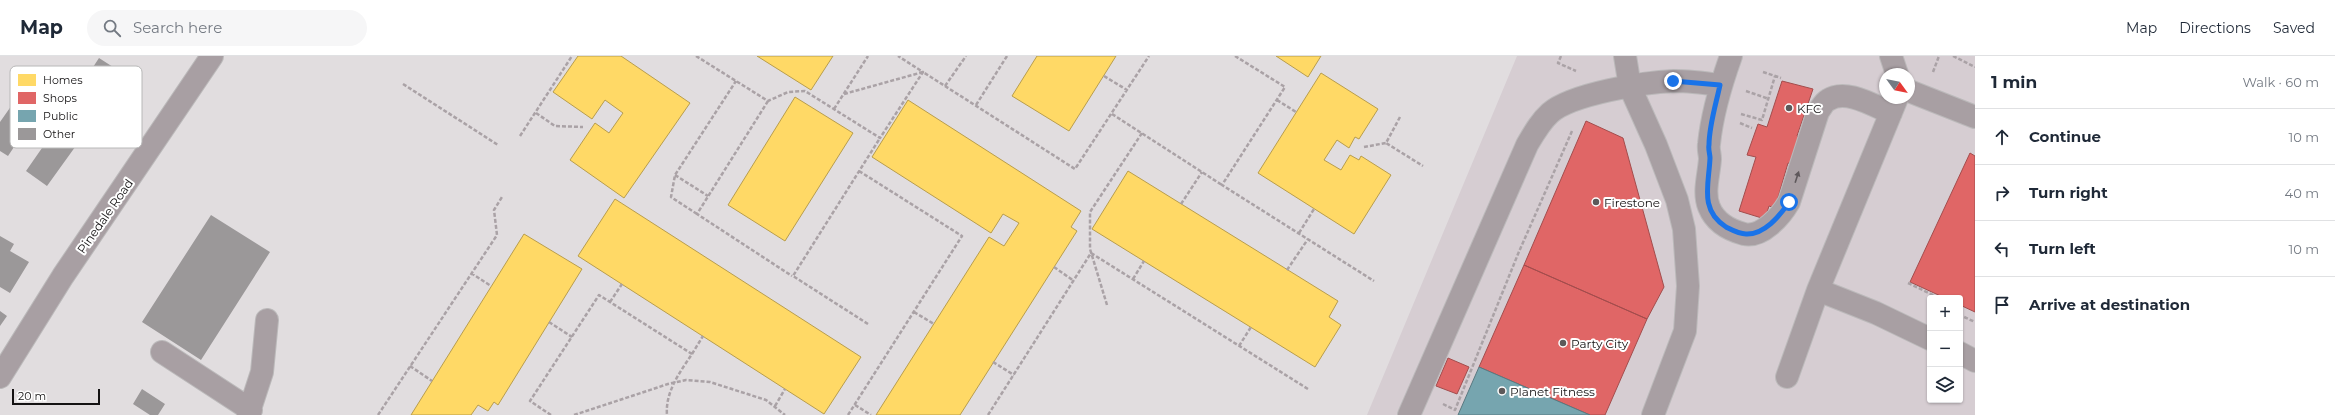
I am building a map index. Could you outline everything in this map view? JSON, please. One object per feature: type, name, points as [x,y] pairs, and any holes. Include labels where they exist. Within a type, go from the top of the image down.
[{"type":"street","name":"Pinedale Road","points":[[0,377],[63,276],[117,200],[169,117],[212,56]]},
{"type":"street","points":[[1625,56],[1630,87],[1656,145],[1677,200],[1684,229],[1688,286],[1685,331],[1653,415]]},
{"type":"street","points":[[1731,56],[1730,87],[1709,145],[1710,158],[1706,196],[1709,207],[1715,217],[1733,231],[1746,234],[1760,231],[1777,218],[1786,208],[1818,112],[1827,100],[1836,96],[1855,98],[1894,106],[1818,290],[1787,377]]},
{"type":"street","points":[[1409,415],[1527,145],[1537,126],[1551,112],[1569,101],[1630,87],[1673,81],[1730,87]]},
{"type":"street","points":[[1915,93],[1975,117]]},
{"type":"street","points":[[1818,290],[1876,312],[1927,338]]},
{"type":"street","points":[[162,352],[249,412],[262,372],[267,320]]},
{"type":"street","points":[[1963,355],[1975,361]]},
{"type":"path","points":[[520,136],[572,56]]},
{"type":"path","points":[[696,56],[768,101]]},
{"type":"path","points":[[834,109],[868,56]]},
{"type":"path","points":[[898,56],[1075,169],[1149,56]]},
{"type":"path","points":[[945,86],[966,56]]},
{"type":"path","points":[[976,105],[1007,56]]},
{"type":"path","points":[[1222,185],[1285,87],[1236,56]]},
{"type":"path","points":[[1561,56],[1558,64],[1576,71]]},
{"type":"path","points":[[1931,77],[1940,56]]},
{"type":"path","points":[[1953,56],[1975,67]]},
{"type":"path","points":[[844,94],[923,72]]},
{"type":"path","points":[[792,276],[923,72]]},
{"type":"path","points":[[1763,72],[1781,78]]},
{"type":"path","points":[[1104,76],[1127,90]]},
{"type":"path","points":[[1738,117],[1739,113],[1762,120],[1776,76]]},
{"type":"path","points":[[736,81],[675,175],[671,197],[868,324]]},
{"type":"path","points":[[403,84],[498,145]]},
{"type":"path","points":[[1730,87],[1768,99]]},
{"type":"path","points":[[697,214],[768,101],[788,92],[805,91],[880,138]]},
{"type":"path","points":[[1277,100],[1296,112]]},
{"type":"path","points":[[536,113],[555,126],[583,127]]},
{"type":"path","points":[[1111,114],[1374,281]]},
{"type":"path","points":[[1386,143],[1400,117]]},
{"type":"path","points":[[1455,410],[1518,254],[1574,125]]},
{"type":"path","points":[[1107,305],[1091,253],[1090,212],[1142,133]]},
{"type":"path","points":[[1364,147],[1386,143],[1423,166]]},
{"type":"path","points":[[848,415],[962,236],[859,171]]},
{"type":"path","points":[[1181,204],[1202,172]]},
{"type":"path","points":[[675,175],[708,196]]},
{"type":"path","points":[[378,415],[497,235],[494,210],[502,198]]},
{"type":"path","points":[[1299,233],[1314,209]]},
{"type":"path","points":[[1287,270],[1308,239]]},
{"type":"path","points":[[1091,253],[1308,389]]},
{"type":"path","points":[[988,415],[1091,253]]},
{"type":"path","points":[[1133,280],[1144,262]]},
{"type":"path","points":[[1054,267],[1074,280]]},
{"type":"path","points":[[471,273],[491,286]]},
{"type":"path","points":[[1908,283],[1934,295]]},
{"type":"path","points":[[610,302],[622,284]]},
{"type":"path","points":[[551,415],[530,401],[599,295],[692,354]]},
{"type":"path","points":[[914,312],[934,324]]},
{"type":"path","points":[[1963,316],[1975,322]]},
{"type":"path","points":[[549,322],[572,337]]},
{"type":"path","points":[[1239,346],[1251,327]]},
{"type":"path","points":[[667,415],[667,402],[674,382],[703,336]]},
{"type":"path","points":[[993,362],[1014,375]]},
{"type":"path","points":[[410,366],[432,381]]},
{"type":"path","points":[[574,415],[674,382],[686,380],[710,382],[766,400],[785,415]]},
{"type":"path","points":[[775,406],[785,389]]},
{"type":"path","points":[[855,405],[871,415]]},
{"type":"shaded area","points":[[1517,56],[1975,56],[1975,415],[1367,415]]},
{"type":"building: Homes","points":[[578,56],[621,56],[690,103],[624,198],[570,160],[595,123],[609,133],[623,113],[605,100],[592,119],[553,92]]},
{"type":"building: Homes","points":[[757,56],[833,56],[811,90]]},
{"type":"building: Homes","points":[[1037,56],[1116,56],[1069,131],[1012,96]]},
{"type":"building: Homes","points":[[1276,56],[1321,56],[1308,77]]},
{"type":"building: Homes","points":[[1321,73],[1378,109],[1359,139],[1355,137],[1349,148],[1337,140],[1324,160],[1341,170],[1350,155],[1359,160],[1361,156],[1391,175],[1354,234],[1258,173]]},
{"type":"building: Homes","points":[[795,97],[853,133],[785,241],[728,205]]},
{"type":"building: Homes","points":[[908,100],[1081,211],[1071,227],[1077,231],[960,415],[876,415],[989,237],[1004,246],[1019,223],[1003,214],[991,233],[872,157]]},
{"type":"building: Homes","points":[[1128,171],[1338,301],[1329,317],[1341,325],[1315,367],[1092,229]]},
{"type":"building: Homes","points":[[615,199],[861,357],[824,414],[578,256]]},
{"type":"building: Homes","points":[[524,234],[582,269],[498,405],[494,402],[488,411],[478,405],[471,415],[411,415]]},
{"type":"building: Shops","points":[[1782,81],[1813,89],[1797,136],[1804,139],[1795,165],[1788,163],[1775,208],[1769,206],[1765,219],[1739,211],[1756,157],[1747,155],[1758,124],[1767,127]]},
{"type":"building: Shops","name":"Firestone","points":[[1586,121],[1623,138],[1664,287],[1647,319],[1524,265]]},
{"type":"building: Shops","points":[[1970,153],[1975,156],[1975,312],[1963,306],[1963,295],[1938,295],[1910,282]]},
{"type":"building: Shops","name":"Party City","points":[[1524,265],[1647,319],[1605,415],[1590,415],[1479,367]]},
{"type":"building: Shops","points":[[1448,358],[1469,367],[1457,394],[1436,386]]},
{"type":"building: Public","name":"Planet Fitness","points":[[1479,367],[1590,415],[1458,415]]},
{"type":"building: Other","points":[[99,58],[111,66],[94,66]]},
{"type":"building: Other","points":[[10,108],[10,148],[13,148],[8,156],[0,151],[0,122]]},
{"type":"building: Other","points":[[42,148],[74,148],[47,186],[26,171]]},
{"type":"building: Other","points":[[211,215],[270,252],[201,360],[142,322]]},
{"type":"building: Other","points":[[0,236],[14,244],[10,251],[29,262],[10,293],[0,287]]},
{"type":"building: Other","points":[[0,311],[7,316],[0,326]]},
{"type":"building: Other","points":[[142,389],[165,404],[158,415],[150,415],[133,404]]},
{"type":"place","name":"KFC","points":[[1789,108]]},
{"type":"place","name":"Firestone","points":[[1596,202]]},
{"type":"place","name":"Party City","points":[[1563,343]]},
{"type":"place","name":"Planet Fitness","points":[[1502,391]]},
{"type":"route","points":[[1673,81],[1720,85],[1709,145],[1710,158],[1706,196],[1709,207],[1715,217],[1733,231],[1746,234],[1760,231],[1771,224],[1783,213],[1789,202]]}]
